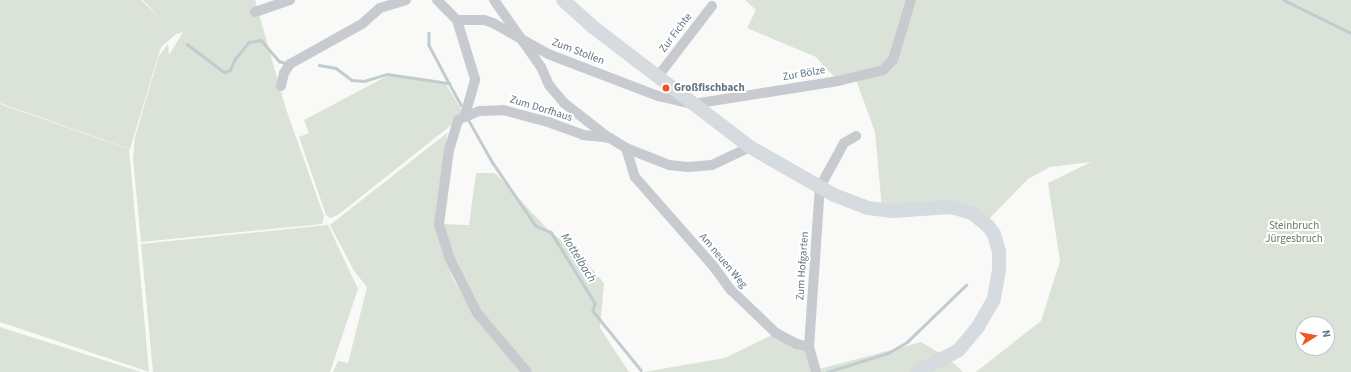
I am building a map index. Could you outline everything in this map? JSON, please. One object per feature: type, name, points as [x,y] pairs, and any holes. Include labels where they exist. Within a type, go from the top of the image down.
[{"type":"main road","points":[[563,0],[594,27],[659,75],[693,104],[750,147],[834,195],[868,208],[893,211],[950,207],[972,213],[994,234],[999,251],[999,270],[994,299],[978,327],[959,350],[917,372]]},
{"type":"street","points":[[255,12],[290,0]]},
{"type":"street","points":[[281,86],[284,73],[290,64],[362,24],[380,8],[406,0]]},
{"type":"street","points":[[437,0],[457,20],[475,79],[465,115],[458,120],[452,135],[439,224],[449,257],[477,313],[527,372]]},
{"type":"street","points":[[494,0],[564,103],[610,138]]},
{"type":"street","name":"Zur Bölze","points":[[693,104],[838,81],[883,70],[893,60],[911,0]]},
{"type":"street","name":"Zur Fichte","points":[[659,75],[712,6]]},
{"type":"street","name":"Zum Stollen","points":[[457,20],[484,20],[548,54],[658,96],[693,104]]},
{"type":"street","name":"Zum Dorfhaus","points":[[465,115],[479,111],[503,110],[548,122],[583,135],[610,138],[626,148],[669,165],[688,167],[712,166],[750,147]]},
{"type":"street","points":[[820,187],[844,142],[856,136]]},
{"type":"street","name":"Am neuen Weg","points":[[626,148],[635,177],[714,267],[731,290],[776,333],[797,344],[809,347]]},
{"type":"street","name":"Zum Hofgarten","points":[[809,347],[820,187]]},
{"type":"street","points":[[809,347],[816,372]]},
{"type":"green space","points":[[0,0],[141,0],[160,18],[143,0],[255,0],[286,109],[324,216],[322,224],[141,242],[133,158],[135,137],[159,56],[168,44],[169,55],[183,32],[176,34],[161,47],[130,149],[0,103]]},
{"type":"green space","name":"Steinbruch Jürgesbruch","points":[[745,0],[1351,0],[1351,372],[976,372],[1041,321],[1060,261],[1048,183],[1091,162],[1050,167],[1028,179],[984,224],[972,213],[882,209],[875,132],[855,77],[838,81],[816,57],[747,28],[756,10]]},
{"type":"green space","points":[[391,74],[445,83],[461,109],[460,115],[450,126],[338,215],[330,218],[326,215],[299,137],[309,133],[304,120]]},
{"type":"green space","points":[[0,104],[129,149],[149,372],[0,322]]},
{"type":"green space","points":[[447,133],[441,248],[453,279],[480,325],[488,329],[526,372],[333,372],[338,361],[348,363],[367,287],[354,271],[330,225]]},
{"type":"green space","points":[[476,173],[495,173],[551,233],[574,248],[604,283],[600,328],[629,372],[527,372],[477,313],[439,224],[469,225]]},
{"type":"green space","points":[[328,225],[358,289],[330,372],[153,372],[141,244]]},
{"type":"green space","points":[[0,327],[141,372],[0,372]]},
{"type":"green space","points":[[776,333],[809,347],[816,370],[921,342],[948,358],[963,372],[644,372],[725,358]]},
{"type":"waterway","points":[[1284,0],[1351,33]]},
{"type":"waterway","points":[[429,33],[429,45],[449,83]]},
{"type":"waterway","points":[[187,44],[224,72],[230,70],[235,59],[249,42],[261,40],[279,61],[285,63]]},
{"type":"waterway","name":"Mottelbach","points":[[319,65],[336,68],[352,80],[364,81],[387,74],[449,83],[461,105]]},
{"type":"waterway","name":"Mottelbach","points":[[468,119],[493,163],[536,226],[551,232],[595,303],[593,311],[641,370]]},
{"type":"waterway","points":[[827,372],[888,353],[907,342],[966,285]]},
{"type":"place","name":"Großfischbach","points":[[666,88]]}]
